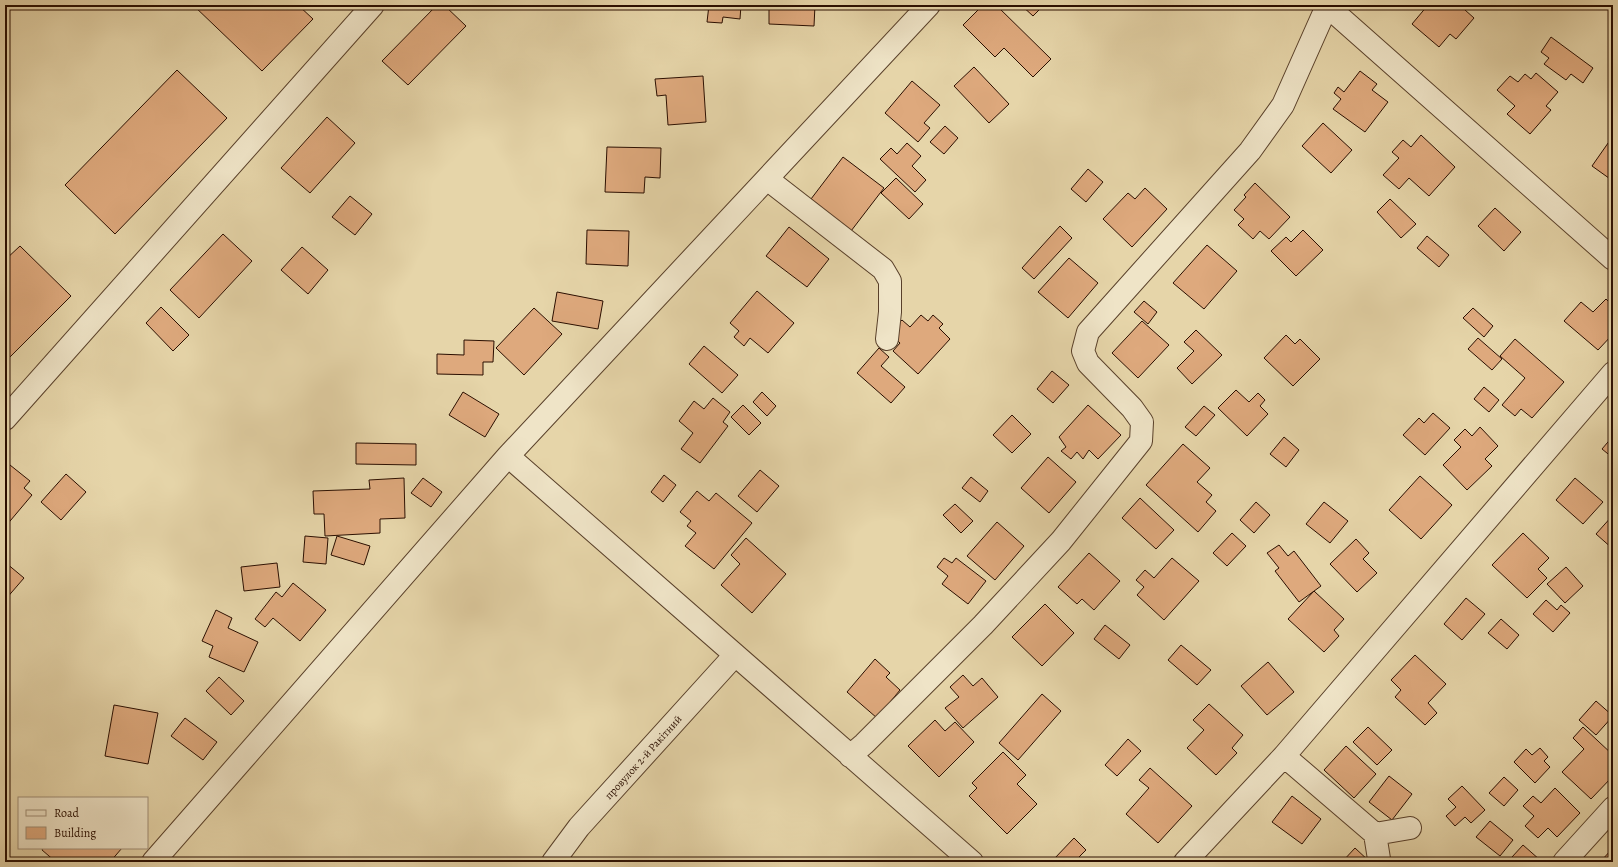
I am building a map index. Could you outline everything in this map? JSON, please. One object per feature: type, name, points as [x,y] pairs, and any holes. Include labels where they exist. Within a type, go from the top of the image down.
[{"type":"street","points":[[5,419],[374,5]]},
{"type":"street","points":[[153,862],[508,456],[929,5]]},
{"type":"street","points":[[850,756],[864,744],[983,625],[1061,541],[1141,441],[1142,422],[1132,408],[1088,363],[1083,351],[1088,332],[1250,151],[1283,105],[1327,6],[1613,259]]},
{"type":"street","points":[[767,179],[883,269],[890,281],[890,312],[887,339]]},
{"type":"street","points":[[1185,862],[1284,756],[1613,373]]},
{"type":"street","points":[[508,456],[972,862]]},
{"type":"street","name":"провулок 2-й Ракітний","points":[[553,862],[580,827],[735,654]]},
{"type":"street","points":[[1284,756],[1375,834],[1380,859]]},
{"type":"street","points":[[1564,862],[1613,808]]},
{"type":"street","points":[[1375,834],[1410,828]]},
{"type":"building","points":[[193,5],[298,5],[313,19],[262,71]]},
{"type":"building","points":[[437,5],[444,5],[466,26],[408,85],[382,61]]},
{"type":"building","points":[[709,5],[741,5],[740,19],[723,17],[722,23],[707,22]]},
{"type":"building","points":[[769,5],[815,5],[814,26],[769,24]]},
{"type":"building","points":[[983,5],[996,5],[1051,59],[1033,77],[1004,48],[995,57],[963,25]]},
{"type":"building","points":[[1021,5],[1044,5],[1033,16]]},
{"type":"building","points":[[1379,5],[1387,5],[1383,9]]},
{"type":"building","points":[[1428,5],[1470,5],[1465,10],[1474,18],[1456,39],[1450,34],[1439,47],[1412,24]]},
{"type":"building","points":[[1551,37],[1593,68],[1583,83],[1571,74],[1566,80],[1544,64],[1549,58],[1541,52]]},
{"type":"building","points":[[974,67],[1009,104],[989,123],[954,86]]},
{"type":"building","points":[[177,70],[227,118],[115,234],[65,185]]},
{"type":"building","points":[[1360,71],[1377,84],[1372,90],[1388,102],[1365,132],[1333,109],[1341,99],[1334,93],[1338,87],[1344,92]]},
{"type":"building","points":[[1536,73],[1558,92],[1546,106],[1551,110],[1530,134],[1507,114],[1515,106],[1497,90],[1510,76],[1518,82],[1525,74],[1531,79]]},
{"type":"building","points":[[703,76],[706,122],[668,125],[666,95],[657,96],[655,79]]},
{"type":"building","points":[[912,81],[940,105],[924,123],[930,128],[918,142],[885,113]]},
{"type":"building","points":[[327,117],[355,143],[310,193],[281,168]]},
{"type":"building","points":[[1323,123],[1352,150],[1331,173],[1302,146]]},
{"type":"building","points":[[945,126],[958,138],[944,154],[930,142]]},
{"type":"building","points":[[1421,135],[1455,167],[1429,196],[1409,178],[1399,189],[1383,175],[1399,158],[1392,152],[1403,140],[1411,147]]},
{"type":"building","points":[[1613,136],[1613,181],[1592,166]]},
{"type":"building","points":[[907,143],[921,156],[912,166],[926,180],[915,192],[880,159],[891,148],[897,154]]},
{"type":"building","points":[[607,147],[661,148],[660,178],[645,177],[644,193],[605,192]]},
{"type":"building","points":[[843,157],[884,188],[851,231],[811,199]]},
{"type":"building","points":[[1088,169],[1103,182],[1086,202],[1071,189]]},
{"type":"building","points":[[896,178],[923,204],[909,219],[881,193]]},
{"type":"building","points":[[1255,183],[1290,217],[1269,239],[1260,231],[1253,239],[1238,225],[1244,219],[1234,210],[1246,197],[1244,195]]},
{"type":"building","points":[[1145,188],[1167,209],[1132,247],[1103,219],[1128,193],[1135,199]]},
{"type":"building","points":[[350,196],[372,214],[355,235],[332,217]]},
{"type":"building","points":[[1390,199],[1416,224],[1401,238],[1377,212]]},
{"type":"building","points":[[1495,208],[1521,232],[1504,251],[1478,226]]},
{"type":"building","points":[[1060,226],[1072,238],[1034,279],[1022,268]]},
{"type":"building","points":[[789,227],[829,259],[807,287],[766,256]]},
{"type":"building","points":[[587,230],[629,231],[628,266],[586,264]]},
{"type":"building","points":[[1303,230],[1323,250],[1296,276],[1271,251],[1286,237],[1291,242]]},
{"type":"building","points":[[223,234],[252,261],[199,318],[170,290]]},
{"type":"building","points":[[1427,236],[1449,255],[1439,267],[1417,248]]},
{"type":"building","points":[[1207,245],[1237,271],[1204,309],[1173,283]]},
{"type":"building","points":[[20,246],[71,296],[5,362],[5,260]]},
{"type":"building","points":[[302,247],[328,270],[308,294],[281,270]]},
{"type":"building","points":[[1069,258],[1098,283],[1068,318],[1038,292]]},
{"type":"building","points":[[757,291],[794,323],[768,353],[750,338],[744,346],[734,337],[739,331],[730,323]]},
{"type":"building","points":[[557,292],[603,301],[598,329],[552,321]]},
{"type":"building","points":[[1606,299],[1613,306],[1613,324],[1609,328],[1613,331],[1613,334],[1598,350],[1564,321],[1581,302],[1593,312]]},
{"type":"building","points":[[1144,301],[1157,312],[1148,324],[1134,312]]},
{"type":"building","points":[[161,307],[189,335],[173,351],[146,323]]},
{"type":"building","points":[[534,308],[562,334],[524,375],[496,348]]},
{"type":"building","points":[[1473,308],[1493,326],[1484,337],[1463,318]]},
{"type":"building","points":[[921,315],[928,321],[933,315],[943,324],[939,328],[950,339],[918,374],[893,351],[900,343],[889,333],[902,320],[910,327]]},
{"type":"building","points":[[1142,321],[1169,345],[1138,378],[1112,353]]},
{"type":"building","points":[[1196,330],[1222,355],[1192,384],[1177,368],[1194,351],[1184,342]]},
{"type":"building","points":[[1286,335],[1295,344],[1300,339],[1320,359],[1293,386],[1264,358]]},
{"type":"building","points":[[1478,338],[1502,359],[1492,370],[1468,349]]},
{"type":"building","points":[[1515,339],[1564,382],[1532,418],[1521,409],[1515,416],[1502,405],[1525,378],[1500,356]]},
{"type":"building","points":[[464,340],[494,341],[493,362],[483,362],[483,375],[437,374],[437,354],[464,355]]},
{"type":"building","points":[[704,346],[738,375],[722,393],[689,364]]},
{"type":"building","points":[[879,348],[889,357],[881,366],[905,387],[891,403],[857,373]]},
{"type":"building","points":[[1052,371],[1069,385],[1053,403],[1037,389]]},
{"type":"building","points":[[1484,387],[1499,400],[1489,412],[1474,399]]},
{"type":"building","points":[[1236,390],[1249,402],[1258,393],[1265,400],[1260,406],[1268,414],[1247,436],[1218,408]]},
{"type":"building","points":[[463,392],[499,414],[485,437],[449,415]]},
{"type":"building","points":[[762,392],[776,406],[767,416],[753,402]]},
{"type":"building","points":[[713,398],[730,412],[723,422],[728,426],[700,463],[681,449],[693,433],[679,421],[694,401],[704,409]]},
{"type":"building","points":[[743,405],[761,423],[749,435],[731,417]]},
{"type":"building","points":[[1088,405],[1121,435],[1098,459],[1089,450],[1083,459],[1077,452],[1071,459],[1061,451],[1066,447],[1059,437]]},
{"type":"building","points":[[1204,406],[1215,415],[1196,436],[1185,427]]},
{"type":"building","points":[[1433,413],[1450,428],[1425,455],[1403,435],[1419,418],[1424,423]]},
{"type":"building","points":[[1012,415],[1031,434],[1012,453],[993,435]]},
{"type":"building","points":[[1480,427],[1498,446],[1485,459],[1492,466],[1467,490],[1443,465],[1461,447],[1454,440],[1465,429],[1472,436]]},
{"type":"building","points":[[1613,436],[1613,458],[1602,449]]},
{"type":"building","points":[[1284,437],[1299,450],[1286,467],[1270,454]]},
{"type":"building","points":[[356,443],[416,444],[416,465],[356,464]]},
{"type":"building","points":[[1183,444],[1210,468],[1197,482],[1212,495],[1206,502],[1216,511],[1198,532],[1146,485]]},
{"type":"building","points":[[1048,457],[1076,482],[1049,513],[1021,488]]},
{"type":"building","points":[[10,465],[30,481],[24,488],[32,495],[5,527],[5,471]]},
{"type":"building","points":[[760,470],[779,486],[757,512],[738,496]]},
{"type":"building","points":[[66,474],[86,492],[61,520],[41,502]]},
{"type":"building","points":[[664,475],[676,485],[663,502],[651,492]]},
{"type":"building","points":[[1420,476],[1452,505],[1421,539],[1389,510]]},
{"type":"building","points":[[971,477],[988,491],[980,502],[962,488]]},
{"type":"building","points":[[404,478],[405,518],[380,519],[380,533],[325,536],[324,514],[314,514],[313,491],[370,489],[369,480]]},
{"type":"building","points":[[423,478],[442,492],[431,507],[411,493]]},
{"type":"building","points":[[1575,478],[1603,502],[1583,524],[1556,500]]},
{"type":"building","points":[[697,491],[709,501],[716,493],[752,523],[714,569],[685,546],[696,533],[687,526],[691,521],[680,512]]},
{"type":"building","points":[[1140,498],[1174,530],[1156,549],[1122,518]]},
{"type":"building","points":[[1256,502],[1270,515],[1254,533],[1240,520]]},
{"type":"building","points":[[1324,502],[1348,521],[1330,543],[1306,524]]},
{"type":"building","points":[[955,504],[973,521],[961,533],[943,515]]},
{"type":"building","points":[[1613,515],[1613,549],[1596,534]]},
{"type":"building","points":[[997,522],[1024,546],[995,580],[967,556]]},
{"type":"building","points":[[1232,533],[1246,546],[1227,566],[1213,553]]},
{"type":"building","points":[[1523,533],[1549,558],[1538,569],[1547,578],[1527,598],[1492,565]]},
{"type":"building","points":[[305,536],[328,538],[326,564],[303,562]]},
{"type":"building","points":[[337,536],[370,546],[364,565],[331,555]]},
{"type":"building","points":[[746,538],[786,574],[752,613],[721,585],[740,564],[731,555]]},
{"type":"building","points":[[1356,539],[1369,553],[1363,559],[1377,573],[1357,592],[1330,564]]},
{"type":"building","points":[[1279,545],[1288,556],[1294,551],[1321,586],[1299,602],[1275,571],[1279,568],[1267,553]]},
{"type":"building","points":[[1089,553],[1120,581],[1094,610],[1082,599],[1077,604],[1058,587]]},
{"type":"building","points":[[944,558],[952,563],[956,558],[986,581],[968,604],[942,584],[948,576],[937,567]]},
{"type":"building","points":[[1172,558],[1199,581],[1164,620],[1137,595],[1144,587],[1136,580],[1145,570],[1154,578]]},
{"type":"building","points":[[6,563],[24,578],[5,600],[5,564]]},
{"type":"building","points":[[277,563],[280,587],[244,591],[241,567]]},
{"type":"building","points":[[1566,567],[1583,586],[1565,603],[1547,584]]},
{"type":"building","points":[[293,583],[326,610],[300,641],[273,618],[265,627],[255,619],[276,592],[282,597]]},
{"type":"building","points":[[1314,591],[1344,619],[1334,630],[1339,636],[1324,652],[1288,619]]},
{"type":"building","points":[[1466,598],[1485,614],[1462,640],[1444,624]]},
{"type":"building","points":[[1546,600],[1557,610],[1561,605],[1570,613],[1553,632],[1533,614]]},
{"type":"building","points":[[1045,604],[1074,633],[1042,666],[1012,637]]},
{"type":"building","points":[[216,610],[232,618],[228,628],[258,642],[244,672],[209,657],[213,646],[202,641]]},
{"type":"building","points":[[1501,619],[1519,635],[1507,649],[1488,633]]},
{"type":"building","points":[[1105,625],[1130,645],[1119,659],[1094,639]]},
{"type":"building","points":[[1181,645],[1211,670],[1197,685],[1168,660]]},
{"type":"building","points":[[1415,655],[1446,684],[1428,703],[1437,713],[1425,725],[1395,697],[1401,690],[1391,680]]},
{"type":"building","points":[[875,659],[890,673],[886,677],[900,690],[877,718],[847,692]]},
{"type":"building","points":[[1268,662],[1294,692],[1267,715],[1241,686]]},
{"type":"building","points":[[963,675],[973,686],[982,678],[998,697],[963,728],[945,708],[959,697],[950,687]]},
{"type":"building","points":[[219,677],[244,701],[231,715],[206,691]]},
{"type":"building","points":[[1042,694],[1061,711],[1018,760],[999,743]]},
{"type":"building","points":[[1596,701],[1613,716],[1596,735],[1579,720]]},
{"type":"building","points":[[1209,704],[1243,735],[1232,748],[1237,753],[1216,775],[1187,748],[1204,730],[1193,720]]},
{"type":"building","points":[[114,705],[158,713],[148,764],[105,756]]},
{"type":"building","points":[[185,718],[217,742],[203,760],[171,736]]},
{"type":"building","points":[[935,720],[945,731],[955,722],[974,742],[939,777],[908,746]]},
{"type":"building","points":[[1368,727],[1392,750],[1377,765],[1353,742]]},
{"type":"building","points":[[1583,727],[1613,755],[1613,759],[1608,764],[1613,769],[1613,776],[1591,799],[1562,772],[1584,749],[1573,738]]},
{"type":"building","points":[[1128,739],[1141,751],[1117,776],[1105,765]]},
{"type":"building","points":[[1346,746],[1376,774],[1354,798],[1324,770]]},
{"type":"building","points":[[1540,748],[1548,757],[1544,761],[1550,767],[1535,783],[1514,762],[1526,749],[1532,755]]},
{"type":"building","points":[[1003,752],[1026,775],[1017,784],[1037,804],[1007,834],[969,796],[977,788],[972,783]]},
{"type":"building","points":[[1150,768],[1192,806],[1158,843],[1126,814],[1149,788],[1139,780]]},
{"type":"building","points":[[1389,776],[1412,794],[1392,820],[1369,802]]},
{"type":"building","points":[[1504,777],[1518,790],[1504,806],[1489,793]]},
{"type":"building","points":[[1462,786],[1485,810],[1471,823],[1465,817],[1455,826],[1446,816],[1456,807],[1448,799]]},
{"type":"building","points":[[1555,788],[1580,813],[1557,837],[1548,828],[1538,838],[1525,826],[1534,816],[1523,806],[1533,796],[1541,803]]},
{"type":"building","points":[[1292,796],[1321,819],[1302,844],[1272,822]]},
{"type":"building","points":[[1490,821],[1513,840],[1500,856],[1476,837]]},
{"type":"building","points":[[1074,838],[1086,850],[1074,862],[1057,862],[1054,859]]},
{"type":"building","points":[[1523,845],[1540,860],[1539,862],[1518,862],[1512,857]]},
{"type":"building","points":[[1355,848],[1370,862],[1342,862]]},
{"type":"building","points":[[1613,848],[1613,862],[1600,862]]},
{"type":"building","points":[[121,849],[110,862],[56,862],[42,850]]},
{"type":"building","points":[[1088,857],[1093,862],[1083,862]]}]
